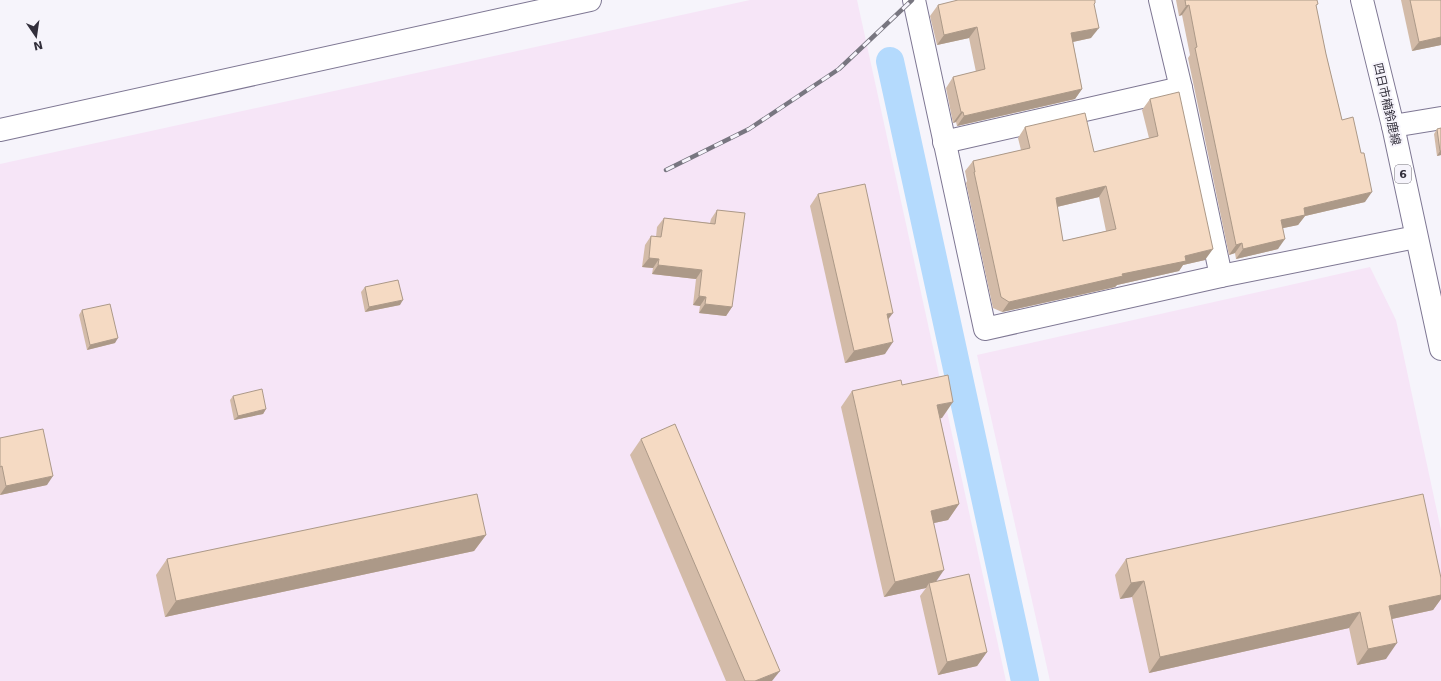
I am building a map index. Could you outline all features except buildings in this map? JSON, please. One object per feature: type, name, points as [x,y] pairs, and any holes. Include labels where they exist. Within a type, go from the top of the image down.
[{"type":"street","points":[[0,130],[590,0]]},
{"type":"street","points":[[914,0],[985,330],[1221,276],[1416,237]]},
{"type":"street","points":[[1160,0],[1181,88],[1221,276]]},
{"type":"street","name":"四日市楠鈴鹿線","points":[[1362,0],[1392,126],[1441,349]]},
{"type":"street","points":[[944,142],[1181,88]]},
{"type":"street","points":[[1392,126],[1441,118]]},
{"type":"shaded area","points":[[750,0],[857,0],[1006,681],[0,681],[0,164]]},
{"type":"shaded area","points":[[1370,267],[1396,320],[1441,530],[1441,681],[1050,681],[977,355]]},
{"type":"waterway","points":[[890,61],[1025,681]]},
{"type":"railway","points":[[666,170],[749,129],[839,69],[912,0]]}]
